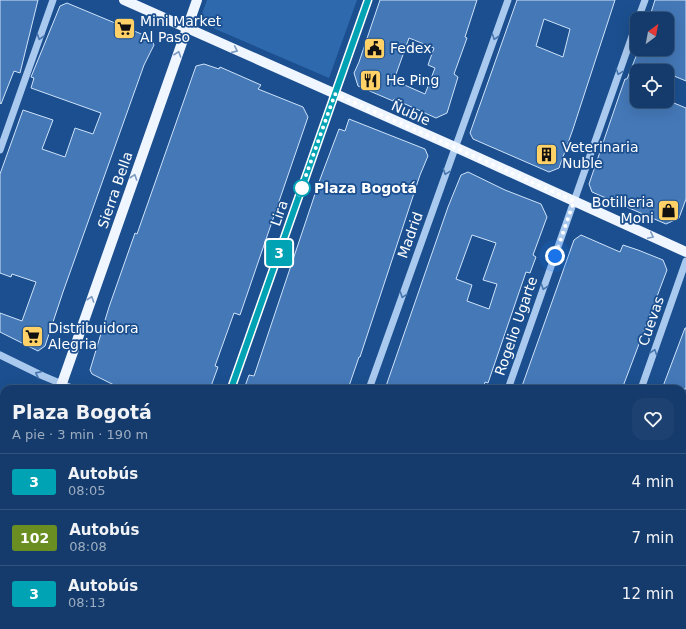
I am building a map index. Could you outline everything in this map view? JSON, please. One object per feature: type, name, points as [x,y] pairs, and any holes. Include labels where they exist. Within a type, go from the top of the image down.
[{"type":"main road","name":"Ñuble","points":[[124,0],[686,252]]},
{"type":"main road","name":"Sierra Bella","points":[[61,385],[197,0]]},
{"type":"street","points":[[0,150],[53,0]]},
{"type":"street","name":"Lira","points":[[232,385],[368,0]]},
{"type":"street","name":"Madrid","points":[[370,385],[508,0]]},
{"type":"street","name":"Rogelio Ugarte","points":[[641,12],[645,0]]},
{"type":"street","name":"Rogelio Ugarte","points":[[509,385],[630,43]]},
{"type":"street","name":"Cuevas","points":[[642,385],[686,261]]},
{"type":"street","points":[[0,355],[59,385]]},
{"type":"shaded area","points":[[207,0],[357,0],[329,78],[199,22]]},
{"type":"building","points":[[0,0],[38,0],[20,73],[14,71],[1,104],[0,103]]},
{"type":"building","points":[[380,0],[477,0],[465,37],[467,38],[454,74],[458,77],[447,113],[436,118],[394,99],[393,101],[358,86],[354,73]],"holes":[[[409,38],[434,48],[428,65],[435,68],[425,94],[400,83],[401,79],[395,77]]]},
{"type":"building","points":[[517,0],[615,0],[559,168],[549,172],[473,139],[470,133]],"holes":[[[544,19],[570,29],[563,57],[536,46]]]},
{"type":"building","points":[[655,0],[686,0],[686,81],[674,76],[674,64],[633,64],[636,56],[674,56],[674,12],[651,12]]},
{"type":"building","points":[[67,3],[151,38],[154,45],[144,65],[45,346],[38,351],[0,332],[0,313],[22,321],[36,282],[12,274],[11,277],[0,273],[0,174],[23,110],[53,120],[42,149],[65,157],[75,128],[93,134],[101,113],[31,88],[34,78],[31,77],[60,6]]},
{"type":"building","points":[[204,64],[219,69],[220,67],[261,85],[258,89],[303,107],[308,117],[240,315],[234,313],[215,366],[218,367],[211,385],[114,385],[92,374],[90,370],[109,307],[135,233],[137,234],[196,66]]},
{"type":"building","points":[[630,72],[630,108],[674,108],[674,103],[686,108],[686,199],[679,218],[666,224],[592,192],[589,184],[625,79],[627,79]]},
{"type":"building","points":[[349,119],[425,149],[428,156],[420,175],[349,385],[245,385],[249,375],[254,376],[319,182],[339,129],[345,131]]},
{"type":"building","points":[[468,172],[505,190],[541,204],[547,217],[533,255],[536,257],[530,273],[526,272],[488,383],[485,382],[484,385],[386,385],[448,207],[461,175]],"holes":[[[472,235],[496,243],[483,280],[497,284],[489,309],[467,301],[472,285],[456,279]]]},
{"type":"building","points":[[581,235],[620,252],[623,245],[663,260],[667,270],[624,385],[522,385],[574,240]]},
{"type":"building","points":[[685,328],[686,328],[686,385],[664,385]]},
{"type":"bus line","name":"3","points":[[232,385],[368,0]]},
{"type":"place","name":"Mini Market Al Paso","points":[[125,29]]},
{"type":"place","name":"Fedex","points":[[375,48]]},
{"type":"place","name":"He Ping","points":[[371,80]]},
{"type":"place","name":"Veterinaria Nuble","points":[[546,155]]},
{"type":"place","name":"Plaza Bogotá","points":[[302,188]]},
{"type":"place","name":"Botilleria Moni","points":[[669,210]]},
{"type":"place","name":"Distribuidora Alegria","points":[[33,336]]},
{"type":"route","points":[[302,188],[299,195],[335,94],[574,201],[555,256]]}]
